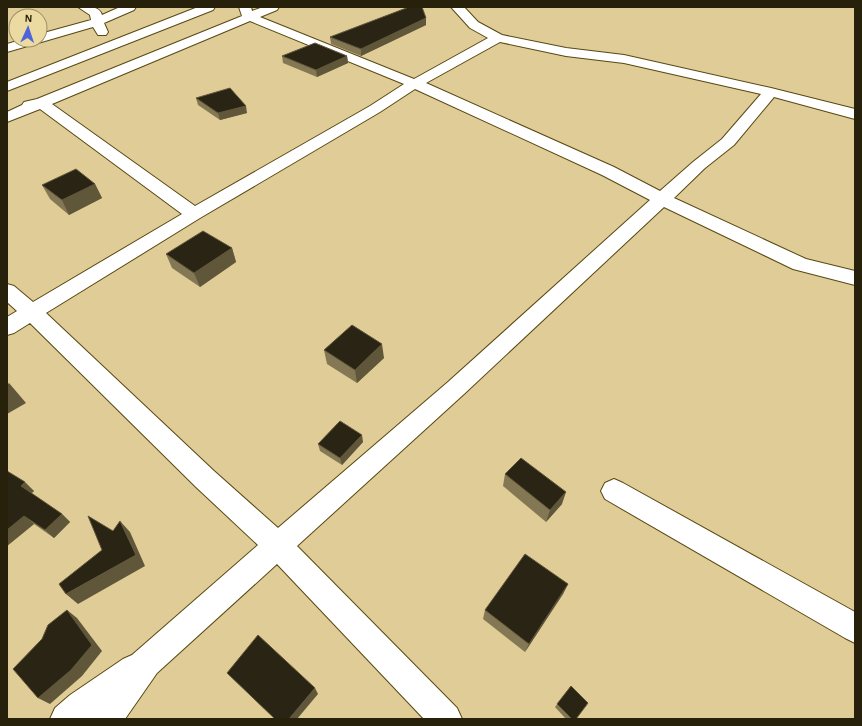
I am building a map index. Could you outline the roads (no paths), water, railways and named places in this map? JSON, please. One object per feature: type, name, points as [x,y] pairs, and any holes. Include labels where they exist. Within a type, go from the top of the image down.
[{"type":"street","points":[[84,7],[96,14],[97,22],[108,46]]},
{"type":"street","points":[[48,36],[97,22],[130,7]]},
{"type":"street","points":[[7,87],[208,7]]},
{"type":"street","points":[[7,117],[246,12],[273,7]]},
{"type":"street","points":[[458,7],[474,25],[498,38],[566,52],[624,59],[770,92],[855,114]]},
{"type":"street","points":[[246,12],[449,98],[608,171],[637,187],[800,264],[855,278]]},
{"type":"street","points":[[7,327],[31,311],[414,84],[498,38]]},
{"type":"street","points":[[66,719],[81,706],[146,662],[279,546],[456,388],[698,165],[728,142],[770,92]]},
{"type":"street","points":[[7,107],[40,103],[194,214]]},
{"type":"street","points":[[7,291],[31,311],[205,479],[279,546],[446,719]]},
{"type":"street","points":[[614,491],[855,628]]},
{"type":"street","points":[[106,719],[146,662]]}]
